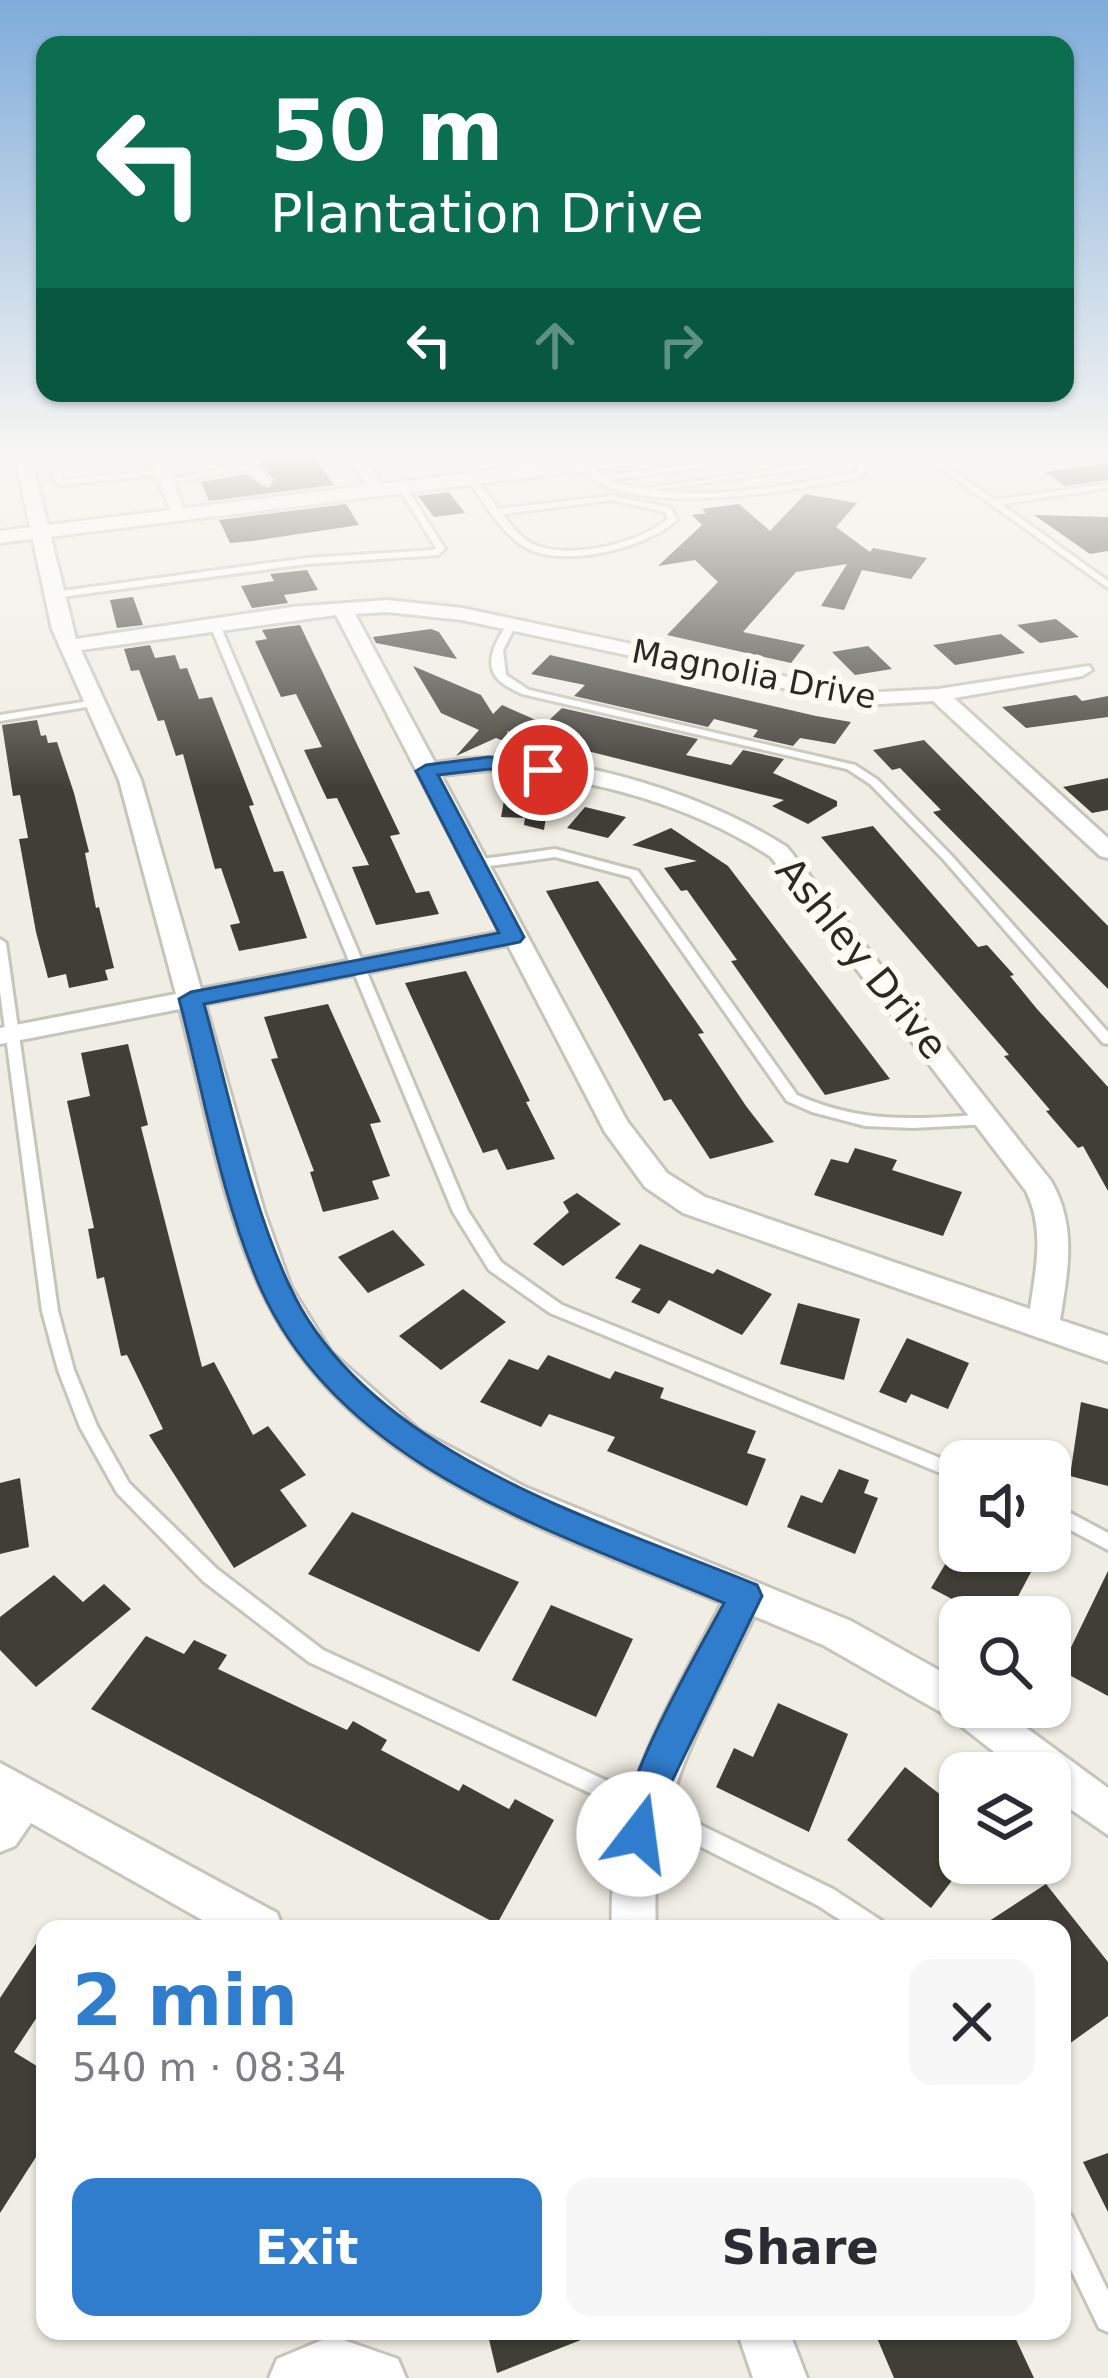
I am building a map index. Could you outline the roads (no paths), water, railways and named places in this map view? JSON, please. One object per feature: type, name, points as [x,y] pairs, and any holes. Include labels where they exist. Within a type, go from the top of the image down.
[{"type":"street","points":[[49,568],[70,646],[130,780],[249,1211],[276,1288],[319,1361],[408,1441],[512,1498],[837,1634],[939,1691]]},
{"type":"street","name":"Magnolia Drive","points":[[70,646],[342,608],[408,607],[833,695],[893,700],[1082,670]]},
{"type":"street","points":[[342,608],[615,1125],[656,1180],[694,1205],[1108,1349]]},
{"type":"street","points":[[938,695],[1106,847]]},
{"type":"street","name":"Ashley Drive","points":[[426,771],[489,763],[543,770],[703,810],[759,836],[802,879],[991,1119],[1049,1208],[1055,1250],[1043,1328]]},
{"type":"street","points":[[5,1035],[512,937]]},
{"type":"street","points":[[634,1920],[634,1861],[654,1778],[745,1596]]},
{"type":"street","points":[[994,1728],[1108,1814]]},
{"type":"street","points":[[8,1803],[243,1920]]},
{"type":"street","points":[[766,2340],[779,2378]]},
{"type":"street","points":[[296,2378],[332,2362],[379,2378]]},
{"type":"lane","points":[[54,595],[249,568]]},
{"type":"lane","points":[[214,625],[461,1212],[494,1266],[556,1310],[939,1465]]},
{"type":"lane","points":[[511,625],[495,649],[496,662],[501,677],[526,692],[851,766],[863,774],[947,857],[1108,1040]]},
{"type":"lane","points":[[0,718],[95,703]]},
{"type":"lane","points":[[475,863],[555,853],[634,874],[792,1098],[814,1110],[876,1126],[991,1119]]},
{"type":"lane","points":[[0,943],[5,1035],[50,1312],[89,1427],[124,1488],[210,1575],[316,1656],[644,1808],[824,1897],[860,1920]]},
{"type":"lane","points":[[1071,1522],[1108,1542]]},
{"type":"lane","points":[[1071,2243],[1108,2319]]}]
